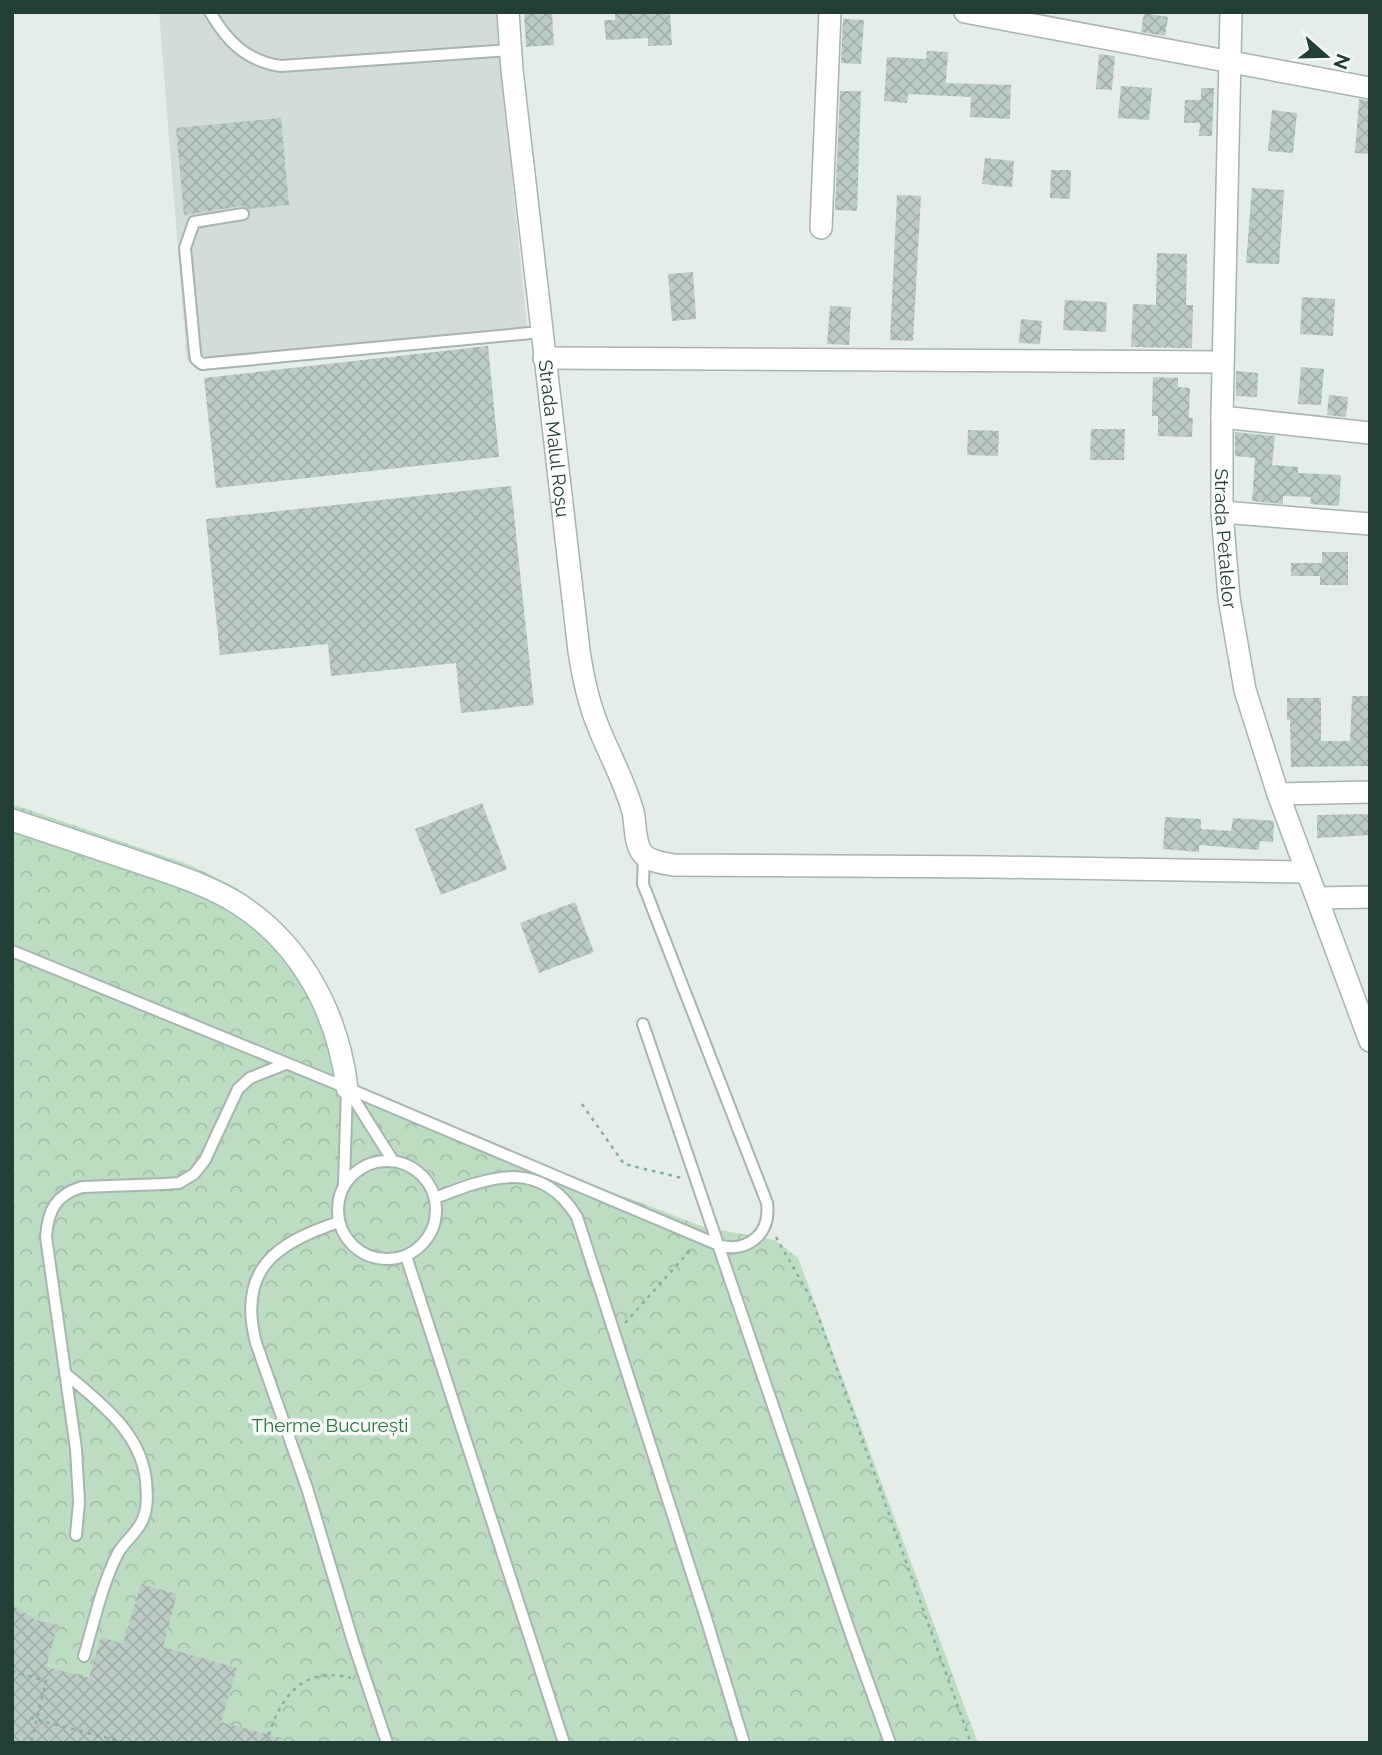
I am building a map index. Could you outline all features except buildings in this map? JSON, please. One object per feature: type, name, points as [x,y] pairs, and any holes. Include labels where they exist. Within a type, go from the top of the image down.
[{"type":"street","name":"Strada Malul Roșu","points":[[508,12],[541,332],[583,678],[597,724],[630,801],[639,846],[644,855]]},
{"type":"street","points":[[821,228],[830,12]]},
{"type":"street","points":[[965,12],[1370,88]]},
{"type":"street","name":"Strada Petalelor","points":[[1231,12],[1222,417],[1222,512],[1229,598],[1245,690],[1278,794],[1370,1041]]},
{"type":"street","points":[[544,358],[1223,362]]},
{"type":"street","points":[[1222,417],[1370,433]]},
{"type":"street","points":[[1222,512],[1370,524]]},
{"type":"street","points":[[1278,794],[1370,792]]},
{"type":"street","points":[[12,820],[192,881],[224,895],[254,915],[274,932],[298,960],[323,1000],[340,1044],[347,1088]]},
{"type":"street","points":[[644,855],[659,863],[673,865],[1307,872]]},
{"type":"street","points":[[1317,898],[1370,897]]},
{"type":"lane","points":[[210,12],[234,46],[266,64],[281,66],[511,50]]},
{"type":"lane","points":[[243,214],[194,222],[188,235],[185,248],[195,353],[196,359],[202,364],[541,332]]},
{"type":"lane","points":[[12,951],[285,1065],[347,1088],[721,1246],[732,1248],[753,1242],[762,1233],[767,1222],[767,1203],[643,884],[644,855]]},
{"type":"lane","points":[[643,1024],[890,1743]]},
{"type":"lane","points":[[76,1535],[79,1502],[76,1449],[46,1237],[48,1217],[58,1201],[71,1190],[82,1187],[179,1182],[194,1174],[205,1160],[237,1088],[250,1078],[285,1065]]},
{"type":"lane","points":[[347,1088],[393,1161]]},
{"type":"lane","points":[[344,1185],[357,1171],[374,1163],[403,1163],[419,1173],[426,1180],[435,1198],[436,1210],[431,1232],[425,1242],[406,1256],[385,1259],[365,1254],[348,1241],[339,1222],[338,1203],[344,1185],[347,1088]]},
{"type":"lane","points":[[435,1198],[481,1181],[506,1176],[538,1181],[560,1194],[577,1217],[744,1743]]},
{"type":"lane","points":[[339,1222],[290,1242],[271,1257],[252,1290],[250,1319],[307,1488],[353,1642],[387,1743]]},
{"type":"lane","points":[[406,1256],[564,1743]]},
{"type":"lane","points":[[65,1373],[129,1433],[143,1460],[147,1491],[147,1507],[143,1520],[119,1551],[84,1656]]},
{"type":"path","points":[[582,1104],[624,1164],[699,1183]]},
{"type":"path","points":[[767,1222],[813,1302],[971,1743]]},
{"type":"path","points":[[615,1333],[702,1237]]},
{"type":"path","points":[[12,1671],[46,1681],[31,1743]]},
{"type":"path","points":[[266,1743],[285,1698],[300,1684],[332,1673],[368,1682]]},
{"type":"path","points":[[30,1718],[127,1743]]},
{"type":"path","points":[[106,1743],[113,1741]]},
{"type":"shaded area","points":[[159,12],[498,12],[527,327],[187,362]]},
{"type":"green space","name":"Therme București","points":[[12,804],[190,865],[237,888],[260,906],[283,928],[347,1088],[704,1227],[775,1240],[798,1258],[978,1743],[12,1743]]}]
